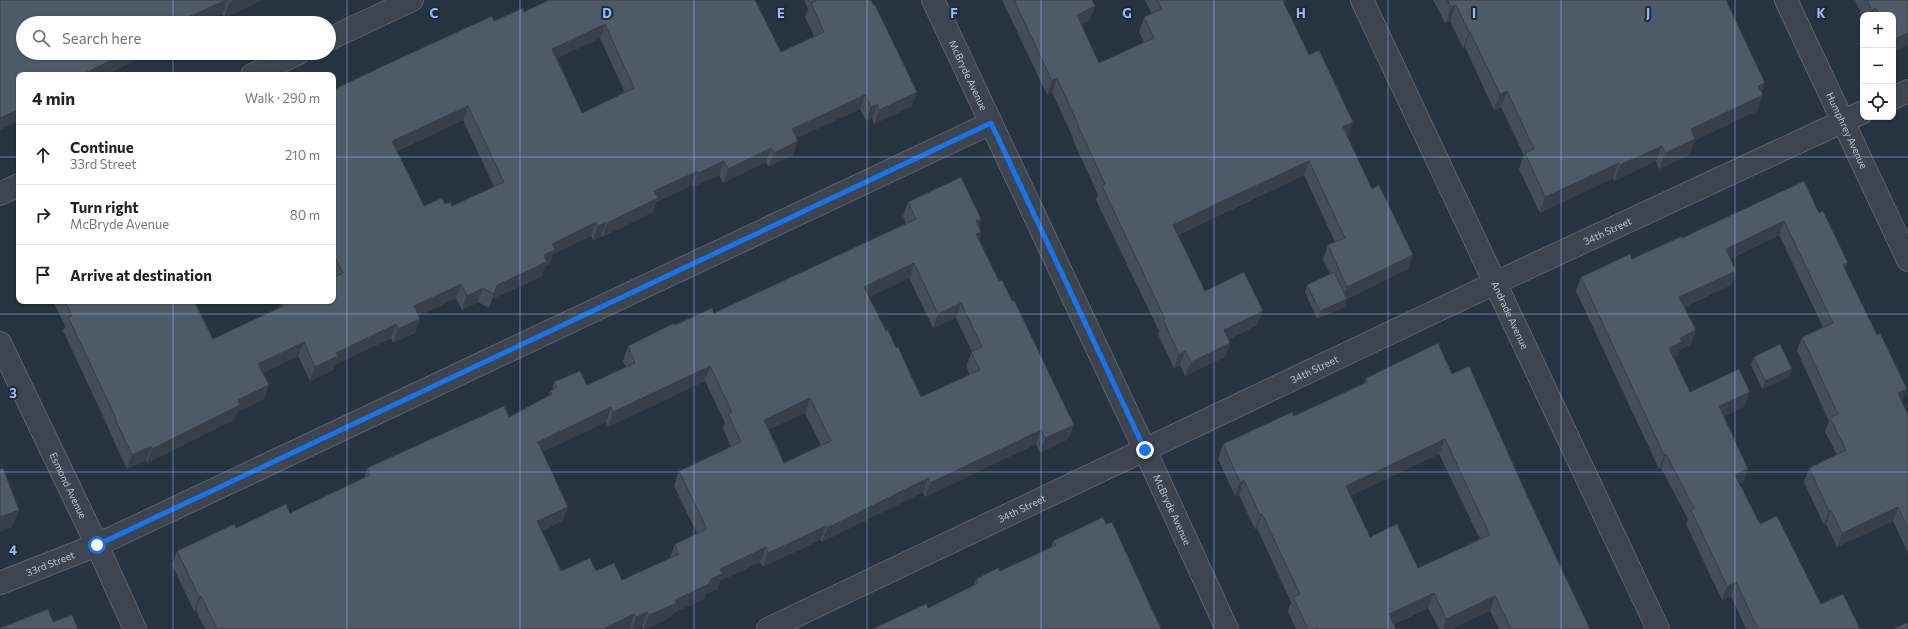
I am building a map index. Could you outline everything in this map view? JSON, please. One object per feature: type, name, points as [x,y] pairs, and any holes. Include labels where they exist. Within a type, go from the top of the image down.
[{"type":"street","points":[[336,36],[412,0]]},
{"type":"street","name":"McBryde Avenue","points":[[933,0],[1145,450],[1227,629]]},
{"type":"street","name":"Andrade Avenue","points":[[1362,0],[1658,629]]},
{"type":"street","name":"Humphrey Avenue","points":[[1786,0],[1908,260]]},
{"type":"street","points":[[258,72],[284,60]]},
{"type":"street","points":[[1896,97],[1908,91]]},
{"type":"street","name":"34th Street","points":[[768,629],[1495,283],[1860,113]]},
{"type":"street","name":"33rd Street","points":[[0,583],[97,545],[991,123]]},
{"type":"street","points":[[0,194],[16,186]]},
{"type":"street","name":"Esmond Avenue","points":[[0,343],[97,545],[134,629]]},
{"type":"building","points":[[0,0],[226,0],[191,16],[16,16],[16,60],[112,60],[87,72],[16,72],[16,110],[0,118]]},
{"type":"building","points":[[228,0],[236,0],[229,3]]},
{"type":"building","points":[[549,0],[755,0],[781,52],[824,32],[811,3],[816,0],[871,0],[874,6],[875,5],[917,92],[879,110],[877,104],[871,107],[865,95],[792,129],[798,141],[774,153],[771,148],[728,169],[724,161],[654,191],[658,198],[607,223],[606,222],[598,226],[596,222],[552,244],[555,250],[544,255],[547,262],[497,285],[494,294],[483,288],[467,296],[461,284],[414,306],[420,319],[398,329],[396,324],[336,353],[338,356],[315,367],[304,342],[258,364],[269,385],[238,400],[240,405],[152,449],[151,446],[132,455],[68,317],[72,316],[66,304],[196,304],[213,339],[283,306],[282,304],[336,304],[336,276],[343,273],[336,259],[336,89],[492,16],[494,21],[523,8],[524,12]],"holes":[[[605,24],[634,88],[582,113],[552,49]],[[468,106],[504,182],[452,206],[450,202],[445,204],[442,198],[424,206],[392,141]]]},
{"type":"building","points":[[1014,0],[1092,0],[1095,6],[1077,15],[1099,63],[1154,38],[1144,17],[1162,9],[1157,0],[1284,0],[1283,1],[1309,55],[1319,50],[1353,122],[1343,127],[1372,189],[1379,185],[1413,255],[1347,287],[1328,245],[1345,238],[1309,161],[1218,203],[1173,225],[1205,291],[1244,272],[1263,311],[1224,330],[1230,343],[1191,362],[1185,351],[1179,354],[1163,320],[1165,319],[1102,186],[1105,184],[1057,78],[1052,81]]},
{"type":"building","points":[[1447,0],[1726,0],[1765,83],[1758,86],[1763,95],[1691,129],[1695,139],[1665,153],[1662,146],[1620,165],[1619,163],[1545,197],[1525,153],[1534,149],[1507,91],[1500,94],[1456,5],[1451,7]]},
{"type":"building","points":[[1867,0],[1908,0],[1908,33],[1896,39],[1896,12],[1878,12],[1876,8],[1871,10]]},
{"type":"building","points":[[961,177],[981,219],[976,221],[981,232],[976,234],[999,281],[1002,280],[1012,301],[1014,300],[1074,425],[1045,438],[1041,430],[930,483],[928,478],[827,528],[826,526],[768,553],[766,547],[720,569],[722,574],[711,579],[709,584],[675,600],[677,603],[649,615],[647,612],[636,617],[634,614],[603,629],[217,629],[201,596],[199,597],[177,551],[234,524],[236,528],[286,504],[290,513],[370,475],[367,468],[504,406],[509,417],[552,394],[550,391],[557,387],[554,382],[580,371],[587,385],[635,363],[628,346],[674,323],[675,325],[712,308],[714,313],[916,219],[908,202]],"holes":[[[914,263],[938,314],[961,303],[982,347],[971,352],[980,370],[921,397],[898,347],[896,348],[888,330],[886,331],[864,287]],[[710,366],[732,412],[728,414],[741,442],[679,471],[707,529],[675,544],[679,554],[622,580],[614,563],[596,571],[590,558],[561,571],[537,521],[568,507],[538,442],[611,407],[613,412]],[[810,398],[831,441],[784,463],[764,420]]]},
{"type":"building","points":[[1804,181],[1819,213],[1823,211],[1848,263],[1843,265],[1877,335],[1880,333],[1907,389],[1898,393],[1908,415],[1908,528],[1898,507],[1842,533],[1831,510],[1829,511],[1809,468],[1846,450],[1830,418],[1838,414],[1802,337],[1833,323],[1784,221],[1726,249],[1736,271],[1679,297],[1696,330],[1680,338],[1682,342],[1669,348],[1690,392],[1739,369],[1750,392],[1719,406],[1748,469],[1735,475],[1760,524],[1777,516],[1821,604],[1843,594],[1860,629],[1758,629],[1736,582],[1727,586],[1691,510],[1694,508],[1666,454],[1664,455],[1581,277],[1630,254],[1632,259],[1682,236],[1682,238]]},
{"type":"building","points":[[1334,272],[1347,299],[1320,311],[1307,285]]},
{"type":"building","points":[[1438,343],[1452,374],[1469,366],[1531,504],[1590,629],[1511,629],[1495,596],[1446,619],[1434,593],[1389,614],[1396,629],[1308,629],[1293,597],[1300,594],[1262,514],[1260,515],[1244,480],[1240,482],[1223,444],[1292,412],[1294,416],[1367,382],[1366,378]],"holes":[[[1445,439],[1490,535],[1418,568],[1397,524],[1370,537],[1346,486]]]},
{"type":"building","points":[[1780,344],[1792,369],[1765,381],[1754,357]]},
{"type":"building","points":[[3,468],[19,510],[0,517],[0,469]]},
{"type":"building","points":[[1103,517],[1106,524],[1112,522],[1161,629],[872,629],[926,604],[928,608],[978,583],[976,579],[998,568],[1000,571],[1056,545],[1053,541]]},
{"type":"building","points":[[48,609],[53,622],[72,615],[78,629],[0,629],[0,628]]},
{"type":"building","points":[[1908,622],[1908,629],[1893,629]]},
{"type":"route","points":[[97,545],[991,123],[1145,450]]}]
